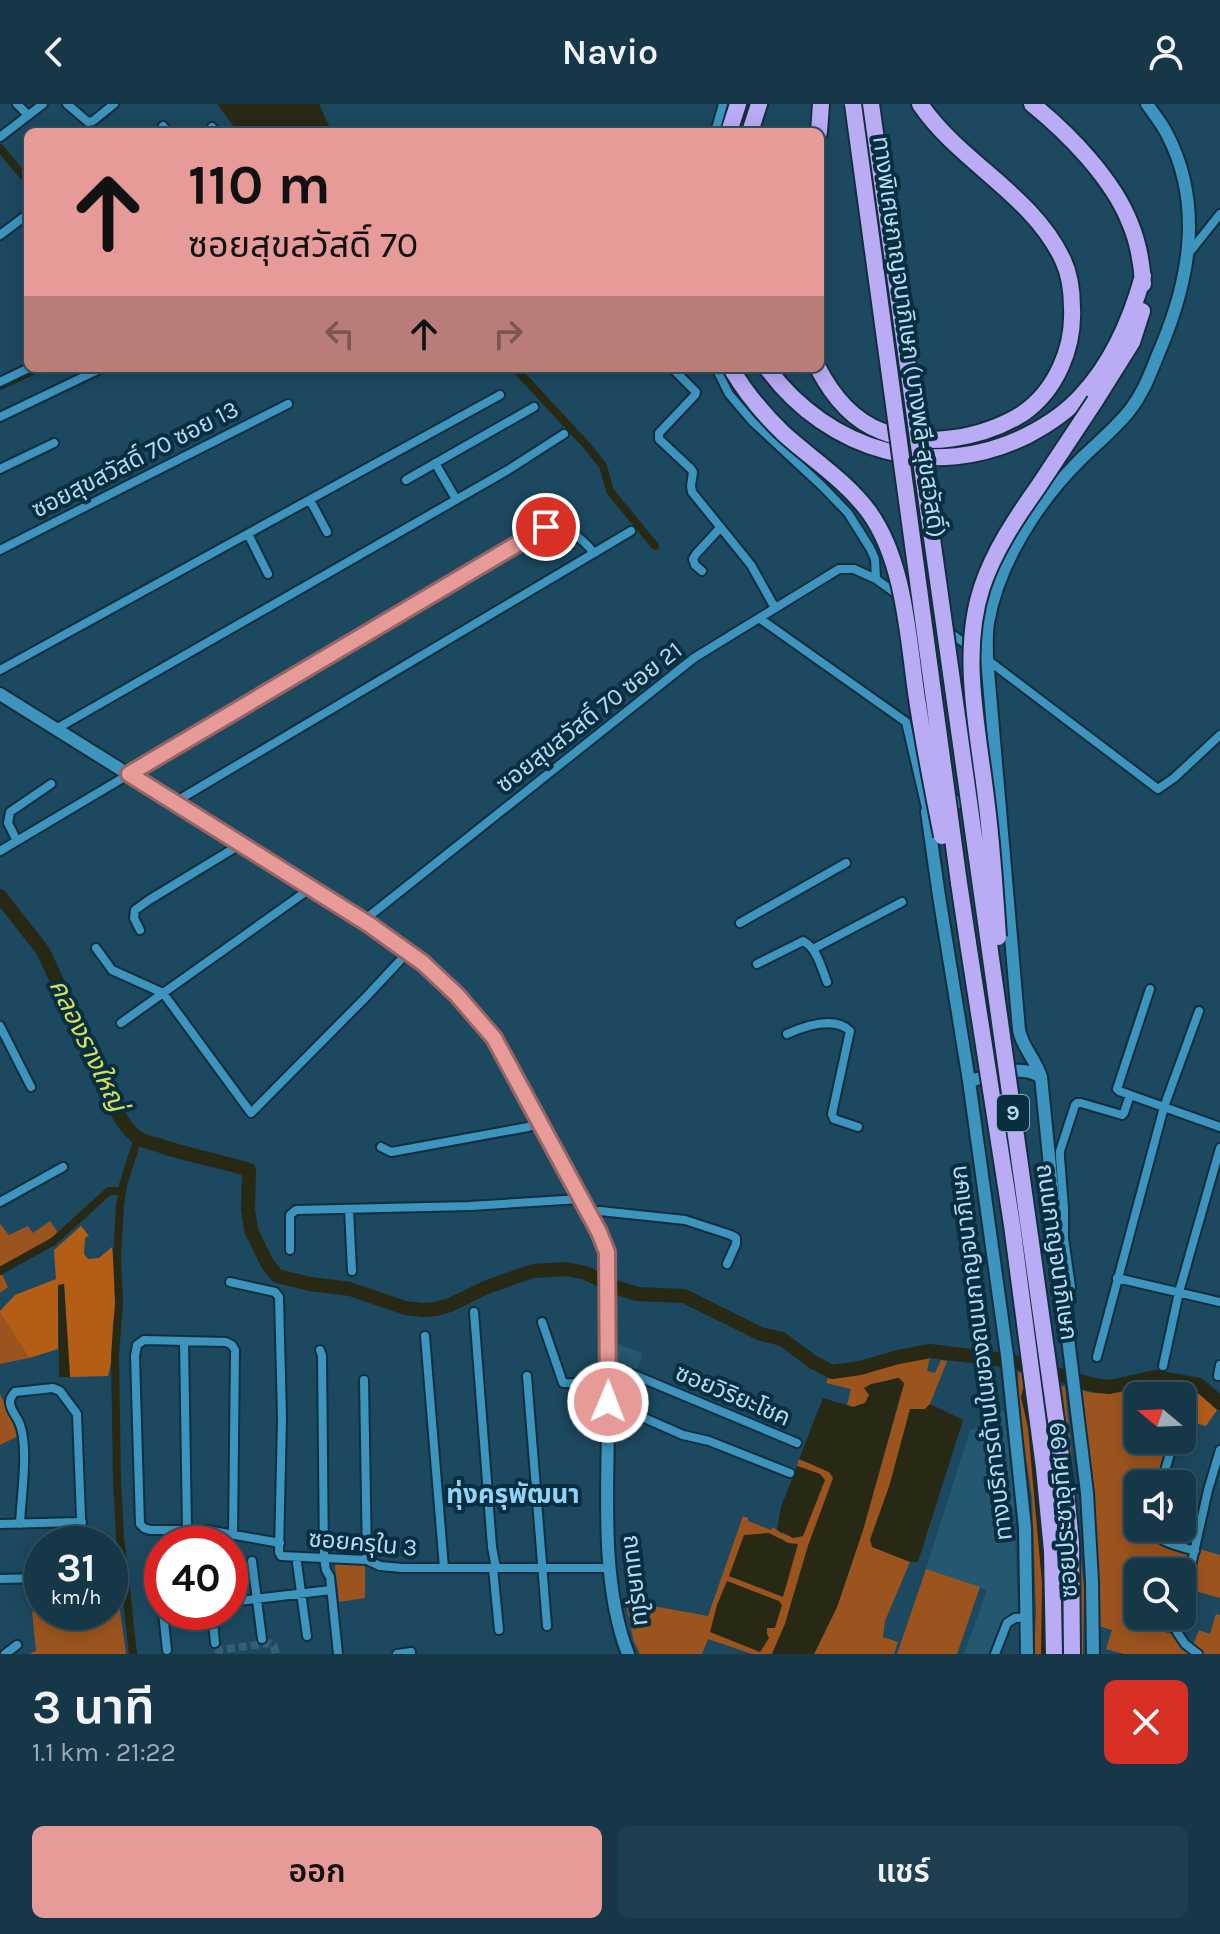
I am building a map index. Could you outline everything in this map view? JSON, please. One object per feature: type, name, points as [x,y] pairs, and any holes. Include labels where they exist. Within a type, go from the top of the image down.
[{"type":"highway","points":[[730,128],[738,104]]},
{"type":"highway","points":[[751,128],[759,104]]},
{"type":"highway","points":[[819,128],[821,104]]},
{"type":"highway","name":"ทางพิเศษกาญจนาภิเษก (บางพลี-สุขสวัสดิ์)","points":[[853,104],[917,576]]},
{"type":"highway","name":"ทางพิเศษกาญจนาภิเษก (บางพลี-สุขสวัสดิ์)","points":[[871,104],[937,573]]},
{"type":"highway","points":[[820,372],[835,396],[857,417],[881,431],[912,439],[939,440],[985,431],[1022,413],[1042,396],[1060,370],[1069,348],[1073,321],[1072,292],[1065,263],[1051,240],[1033,214],[960,149],[920,104]]},
{"type":"highway","points":[[1003,1038],[990,830],[973,684],[973,623],[982,587],[996,554],[1132,342],[1144,303],[1143,276],[1130,223],[1109,186],[1071,140],[1032,104]]},
{"type":"highway","points":[[770,372],[808,412],[865,444],[914,457],[942,458],[982,453],[1015,442],[1053,422],[1082,396],[1123,333],[1143,276]]},
{"type":"highway","points":[[734,372],[751,398],[783,433],[857,497],[883,535],[899,582],[922,732],[942,835],[959,883]]},
{"type":"highway","name":"ถนนกาญจนาภิเษก","points":[[937,573],[1066,1492],[1071,1543],[1072,1654]]},
{"type":"highway","name":"ถนนกาญจนาภิเษก","points":[[917,576],[1038,1414],[1052,1551],[1054,1654]]},
{"type":"main road","points":[[1041,1077],[1020,1036],[987,659],[988,624],[1001,578],[1023,534],[1050,492],[1107,436],[1144,390],[1173,317],[1189,253],[1190,217],[1183,174],[1167,134],[1147,104]]},
{"type":"main road","name":"ถนนครุใน","points":[[0,694],[408,952],[457,995],[494,1038],[607,1252],[610,1568],[628,1654]]},
{"type":"main road","points":[[927,812],[1000,791]]},
{"type":"main road","name":"ทางบริการด้านในของถนนกาญจนาภิเษก","points":[[927,812],[1008,1361],[1025,1528],[1027,1654]]},
{"type":"main road","points":[[969,1081],[1024,1070],[1041,1077]]},
{"type":"main road","name":"ซอยประชาอุทิศ 99","points":[[1041,1077],[1055,1157],[1062,1291],[1082,1445],[1089,1523],[1093,1654]]},
{"type":"street","points":[[17,104],[28,115]]},
{"type":"street","points":[[1,136],[43,104]]},
{"type":"street","points":[[67,104],[88,122],[114,104]]},
{"type":"street","points":[[716,128],[723,104]]},
{"type":"street","points":[[1189,253],[1220,214]]},
{"type":"street","points":[[0,235],[24,217]]},
{"type":"street","points":[[0,382],[24,370]]},
{"type":"street","points":[[0,417],[94,372]]},
{"type":"street","points":[[676,372],[694,389],[695,395],[659,433],[659,439],[691,469],[692,492],[751,565],[775,608]]},
{"type":"street","points":[[718,372],[729,394],[752,421],[848,513],[875,559],[876,579],[1158,789],[1220,735]]},
{"type":"street","points":[[0,670],[500,395]]},
{"type":"street","name":"ซอยสุขสวัสดิ์ 70 ซอย 13","points":[[0,550],[288,404]]},
{"type":"street","points":[[406,480],[534,407]]},
{"type":"street","points":[[56,729],[508,470],[564,434]]},
{"type":"street","points":[[0,469],[54,443]]},
{"type":"street","points":[[435,463],[456,499]]},
{"type":"street","points":[[310,500],[327,532]]},
{"type":"street","points":[[0,851],[545,527],[570,533],[594,553]]},
{"type":"street","points":[[702,571],[693,559],[720,528]]},
{"type":"street","points":[[175,802],[631,531]]},
{"type":"street","points":[[248,534],[268,574]]},
{"type":"street","name":"ซอยสุขสวัสดิ์ 70 ซอย 21","points":[[363,921],[694,658],[839,569],[854,569],[876,579]]},
{"type":"street","points":[[759,618],[906,722],[927,812]]},
{"type":"street","points":[[17,841],[8,823],[10,812],[51,784]]},
{"type":"street","points":[[140,930],[134,918],[135,910],[241,844]]},
{"type":"street","points":[[740,923],[846,863]]},
{"type":"street","points":[[121,1023],[311,888]]},
{"type":"street","points":[[813,949],[902,902]]},
{"type":"street","points":[[757,964],[798,941],[808,943],[827,982]]},
{"type":"street","points":[[96,948],[112,970],[163,993],[251,1113],[408,952]]},
{"type":"street","points":[[1150,989],[1117,1087],[1119,1091],[1220,1127]]},
{"type":"street","points":[[1097,1357],[1164,1107],[1199,1011]]},
{"type":"street","points":[[787,1034],[828,1023],[845,1026],[850,1031],[832,1114],[834,1119],[858,1127]]},
{"type":"street","points":[[0,1026],[31,1087]]},
{"type":"street","points":[[1055,1157],[1077,1103],[1122,1115],[1130,1095]]},
{"type":"street","points":[[381,1147],[391,1152],[528,1127],[539,1122]]},
{"type":"street","points":[[1163,1366],[1179,1292],[1220,1148]]},
{"type":"street","points":[[0,1202],[63,1167]]},
{"type":"street","points":[[290,1250],[290,1215],[296,1210],[492,1205],[581,1199]]},
{"type":"street","points":[[349,1209],[352,1271]]},
{"type":"street","points":[[588,1212],[685,1220],[731,1235],[736,1238],[736,1244],[727,1264]]},
{"type":"street","points":[[1117,1278],[1220,1302]]},
{"type":"street","name":"ซอยครุใน 3","points":[[230,1282],[275,1292],[279,1297],[281,1556],[367,1560],[389,1568],[610,1568]]},
{"type":"street","points":[[474,1312],[499,1630]]},
{"type":"street","points":[[542,1322],[563,1383],[608,1384]]},
{"type":"street","points":[[425,1336],[444,1568]]},
{"type":"street","points":[[144,1528],[140,1524],[135,1356],[137,1345],[144,1340],[226,1342],[235,1350],[233,1526]]},
{"type":"street","points":[[184,1341],[187,1526]]},
{"type":"street","points":[[320,1350],[328,1558],[334,1570],[330,1577],[338,1654]]},
{"type":"street","points":[[1218,1376],[1220,1365]]},
{"type":"street","name":"ซอยวิริยะโชค","points":[[609,1368],[620,1369],[797,1443]]},
{"type":"street","points":[[527,1376],[547,1626]]},
{"type":"street","points":[[364,1380],[367,1560]]},
{"type":"street","points":[[20,1524],[23,1434],[9,1403],[10,1396],[15,1392],[53,1388],[60,1391],[77,1414],[82,1526]]},
{"type":"street","points":[[608,1402],[683,1435],[709,1441],[790,1473]]},
{"type":"street","points":[[1193,1558],[1220,1450]]},
{"type":"street","points":[[0,1524],[82,1522]]},
{"type":"street","points":[[248,1538],[280,1543]]},
{"type":"street","points":[[1169,1542],[1195,1551]]},
{"type":"street","points":[[252,1561],[262,1639]]},
{"type":"street","points":[[297,1563],[307,1636]]},
{"type":"street","points":[[0,1579],[24,1578]]},
{"type":"street","points":[[248,1600],[331,1590]]},
{"type":"street","points":[[995,1654],[1007,1623],[1015,1618],[1028,1617]]},
{"type":"street","points":[[165,1630],[167,1650]]},
{"type":"street","points":[[214,1630],[215,1643]]},
{"type":"street","points":[[1177,1630],[1185,1644],[1198,1654]]},
{"type":"street","points":[[5,1654],[17,1645]]},
{"type":"street","points":[[397,1654],[411,1652]]},
{"type":"shaded area","points":[[217,104],[319,104],[330,128],[235,128]]},
{"type":"shaded area","points":[[50,1221],[61,1237],[47,1249],[1,1272],[8,1287],[0,1293],[0,1224],[9,1235],[28,1226],[33,1233]]},
{"type":"shaded area","points":[[81,1226],[89,1236],[85,1238],[84,1254],[88,1259],[99,1258],[112,1247],[117,1305],[108,1376],[70,1377],[64,1285],[58,1285],[58,1349],[29,1358],[0,1313],[15,1295],[56,1279],[54,1250]]},
{"type":"shaded area","points":[[64,1284],[70,1377],[59,1377],[58,1285]]},
{"type":"shaded area","points":[[0,1313],[29,1358],[0,1364]]},
{"type":"shaded area","points":[[616,1343],[642,1353],[637,1372],[643,1376],[634,1400],[615,1392]]},
{"type":"shaded area","points":[[930,1357],[927,1371],[935,1373],[941,1360],[947,1361],[930,1404],[889,1487],[870,1540],[910,1562],[885,1621],[883,1637],[898,1642],[894,1654],[814,1654],[837,1607],[863,1530],[904,1384],[898,1378],[883,1383],[865,1403],[853,1407],[847,1405],[851,1389],[826,1383],[830,1373]]},
{"type":"shaded area","points":[[1018,1372],[1065,1387],[1084,1590],[1083,1654],[1034,1654],[1036,1613],[1032,1498],[1019,1413]]},
{"type":"shaded area","points":[[899,1378],[904,1383],[863,1530],[837,1607],[814,1654],[772,1654],[785,1624],[808,1546],[833,1478],[829,1472],[799,1459],[823,1398],[853,1407],[865,1403],[869,1395],[864,1388]]},
{"type":"shaded area","points":[[1025,1382],[1042,1382],[1058,1388],[1062,1398],[1081,1595],[1078,1654],[1041,1654],[1042,1583],[1028,1428],[1021,1397]]},
{"type":"shaded area","points":[[1079,1389],[1105,1393],[1124,1390],[1124,1454],[1167,1454],[1162,1470],[1124,1470],[1124,1542],[1161,1542],[1189,1553],[1188,1558],[1124,1558],[1124,1630],[1165,1630],[1177,1636],[1194,1654],[1124,1654],[1106,1649],[1112,1630],[1099,1626],[1096,1542]]},
{"type":"shaded area","points":[[1196,1393],[1217,1410],[1206,1426],[1196,1424]]},
{"type":"shaded area","points":[[0,1394],[20,1435],[0,1445]]},
{"type":"shaded area","points":[[930,1404],[963,1420],[918,1562],[910,1562],[872,1547],[870,1540],[889,1487],[910,1409],[925,1409]]},
{"type":"shaded area","points":[[995,1410],[1004,1411],[1014,1499],[1018,1616],[1010,1627],[1002,1654],[964,1654],[987,1590],[926,1569],[970,1430],[992,1422]]},
{"type":"shaded area","points":[[799,1459],[830,1472],[834,1478],[772,1654],[752,1654],[708,1639],[702,1654],[640,1654],[634,1642],[625,1601],[708,1616],[743,1516],[771,1530],[773,1527],[782,1534],[820,1474],[797,1466]],"holes":[[[780,1538],[788,1543],[746,1582],[729,1576]]]},
{"type":"shaded area","points":[[797,1466],[820,1474],[825,1480],[803,1536],[793,1538],[777,1530],[781,1507]]},
{"type":"shaded area","points":[[769,1533],[788,1543],[798,1544],[783,1597],[729,1576],[744,1535]]},
{"type":"shaded area","points":[[1199,1549],[1220,1555],[1220,1598],[1196,1591]]},
{"type":"shaded area","points":[[341,1561],[365,1562],[365,1598],[339,1602],[335,1565]]},
{"type":"shaded area","points":[[926,1569],[980,1587],[957,1654],[897,1654]]},
{"type":"shaded area","points":[[727,1581],[779,1601],[782,1605],[775,1628],[767,1628],[769,1638],[760,1652],[710,1632]]},
{"type":"shaded area","points":[[1216,1614],[1220,1615],[1220,1654],[1202,1654],[1193,1645],[1199,1630],[1210,1634]]},
{"type":"shaded area","points":[[34,1630],[123,1630],[126,1654],[29,1654],[36,1651]]},
{"type":"waterway","points":[[0,148],[24,177]]},
{"type":"waterway","points":[[0,386],[30,372]]},
{"type":"waterway","points":[[519,372],[603,466],[610,491],[655,546]]},
{"type":"waterway","name":"คลองรางใหญ่","points":[[0,896],[43,951],[112,1102],[127,1128],[146,1142],[249,1170],[251,1230],[277,1276],[350,1289],[405,1308],[424,1310],[450,1305],[487,1287],[533,1271],[566,1269],[586,1273],[637,1294],[684,1296],[761,1334],[782,1339],[832,1372],[930,1351],[1012,1361],[1093,1385],[1110,1387],[1155,1377],[1199,1385],[1220,1403]]},
{"type":"waterway","points":[[133,1654],[120,1536],[115,1356],[120,1206],[123,1185],[138,1138]]},
{"type":"waterway","points":[[0,1271],[54,1241],[109,1191],[122,1191]]},
{"type":"tunnel","points":[[217,1654],[220,1650],[269,1643],[274,1646],[276,1654]]},
{"type":"district","name":"ทุ่งครุพัฒนา","points":[[513,1494]]},
{"type":"route","points":[[546,527],[129,774],[370,925],[423,963],[457,995],[494,1038],[607,1252],[608,1402]]}]
